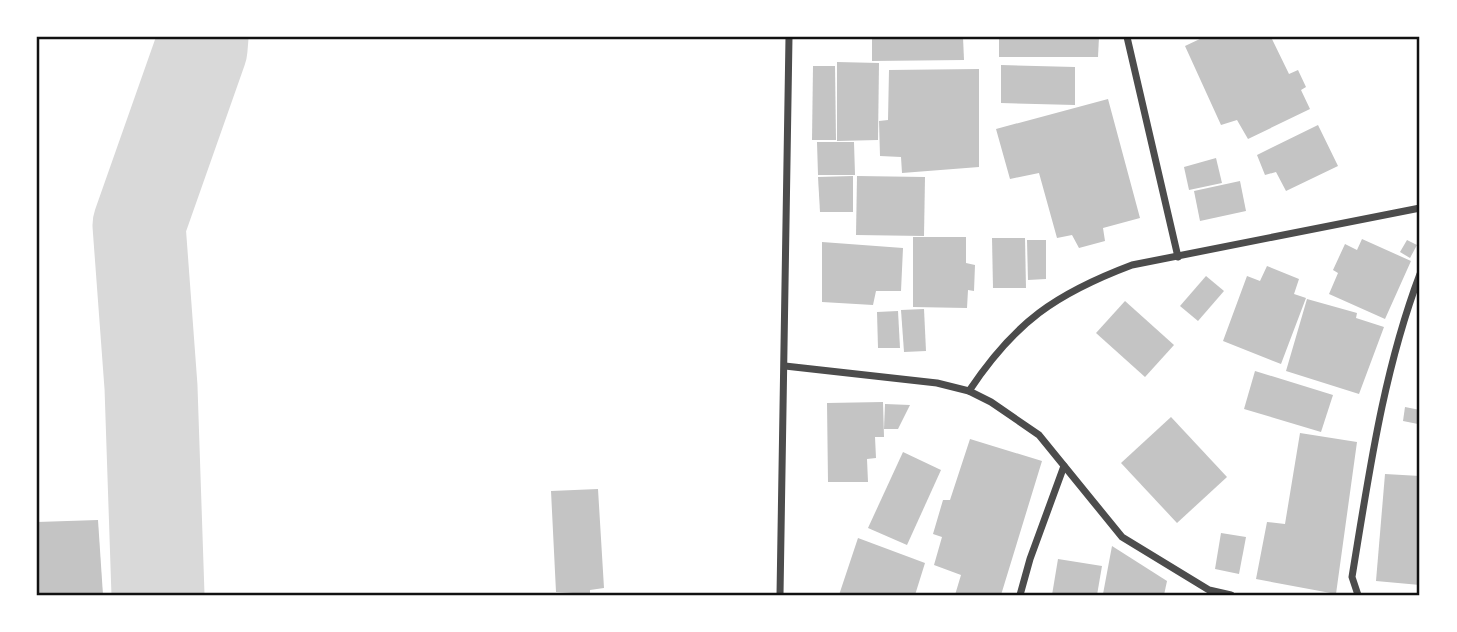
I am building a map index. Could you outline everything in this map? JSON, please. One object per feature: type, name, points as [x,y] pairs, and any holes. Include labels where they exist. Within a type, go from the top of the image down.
[{"type":"street","points":[[780,595],[789,37]]},
{"type":"street","points":[[1127,37],[1178,257]]},
{"type":"street","points":[[969,391],[1017,329],[1055,300],[1087,282],[1132,265],[1420,208]]},
{"type":"street","points":[[1358,595],[1352,577],[1380,405],[1420,274]]},
{"type":"street","points":[[785,366],[937,383],[969,391],[991,402],[1039,435],[1122,537],[1209,592],[1231,595]]},
{"type":"street","points":[[1020,595],[1030,559],[1064,466]]},
{"type":"building","points":[[872,37],[963,37],[964,60],[872,61]]},
{"type":"building","points":[[999,37],[1099,37],[1098,57],[999,57]]},
{"type":"building","points":[[1204,37],[1271,37],[1289,74],[1298,70],[1306,87],[1301,90],[1310,109],[1248,139],[1237,120],[1221,125],[1185,46]]},
{"type":"building","points":[[837,62],[879,63],[878,140],[837,141]]},
{"type":"building","points":[[1001,65],[1075,67],[1075,105],[1001,103]]},
{"type":"building","points":[[813,66],[835,66],[836,140],[812,140]]},
{"type":"building","points":[[979,69],[979,167],[902,173],[901,157],[880,156],[879,121],[888,120],[889,70]]},
{"type":"building","points":[[1108,99],[1140,218],[1103,228],[1105,241],[1079,248],[1072,235],[1057,238],[1039,173],[1010,179],[996,129]]},
{"type":"building","points":[[1318,125],[1338,166],[1286,191],[1276,172],[1265,175],[1257,155]]},
{"type":"building","points":[[817,142],[854,142],[855,175],[818,175]]},
{"type":"building","points":[[1216,158],[1222,183],[1189,190],[1184,167]]},
{"type":"building","points":[[853,176],[853,212],[820,212],[818,177]]},
{"type":"building","points":[[857,176],[925,177],[924,236],[856,235]]},
{"type":"building","points":[[1240,181],[1246,211],[1200,221],[1194,191]]},
{"type":"building","points":[[913,237],[966,237],[966,263],[975,265],[974,291],[968,290],[967,308],[913,307]]},
{"type":"building","points":[[992,238],[1025,238],[1026,288],[993,288]]},
{"type":"building","points":[[1362,239],[1411,261],[1385,319],[1329,294],[1338,273],[1333,270],[1345,244],[1357,250]]},
{"type":"building","points":[[1027,240],[1046,240],[1046,279],[1028,280]]},
{"type":"building","points":[[1407,240],[1417,245],[1410,258],[1400,252]]},
{"type":"building","points":[[822,242],[903,248],[901,291],[876,291],[873,305],[822,302]]},
{"type":"building","points":[[1267,266],[1299,279],[1294,294],[1306,298],[1281,364],[1223,341],[1247,276],[1260,281]]},
{"type":"building","points":[[1206,276],[1224,291],[1198,321],[1180,306]]},
{"type":"building","points":[[1307,299],[1357,313],[1356,318],[1384,327],[1359,394],[1286,371]]},
{"type":"building","points":[[1125,301],[1174,345],[1145,377],[1096,333]]},
{"type":"building","points":[[924,309],[926,351],[904,352],[901,310]]},
{"type":"building","points":[[898,311],[900,348],[878,348],[877,312]]},
{"type":"building","points":[[1255,371],[1333,395],[1321,432],[1244,409]]},
{"type":"building","points":[[883,402],[884,437],[875,437],[876,458],[867,459],[868,482],[828,482],[827,403]]},
{"type":"building","points":[[885,404],[910,405],[898,429],[884,429]]},
{"type":"building","points":[[1405,407],[1420,410],[1418,424],[1403,421]]},
{"type":"building","points":[[1171,417],[1227,477],[1177,523],[1121,463]]},
{"type":"building","points":[[1300,433],[1357,442],[1336,594],[1256,579],[1267,522],[1285,524]]},
{"type":"building","points":[[970,439],[1042,461],[1001,595],[955,595],[961,575],[934,565],[942,537],[933,534],[943,500],[950,500]]},
{"type":"building","points":[[903,452],[941,470],[907,545],[868,528]]},
{"type":"building","points":[[1385,474],[1420,476],[1420,585],[1376,581]]},
{"type":"building","points":[[598,489],[604,588],[590,590],[590,594],[556,592],[551,491]]},
{"type":"building","points":[[98,520],[103,595],[37,595],[37,522]]},
{"type":"building","points":[[1221,533],[1246,537],[1239,574],[1215,569]]},
{"type":"building","points":[[858,538],[925,563],[915,595],[839,595]]},
{"type":"building","points":[[1112,546],[1167,581],[1164,595],[1103,594]]},
{"type":"building","points":[[1058,559],[1102,566],[1097,595],[1052,595]]},
{"type":"waterway","points":[[158,595],[151,387],[139,225],[201,49],[202,37]]}]
